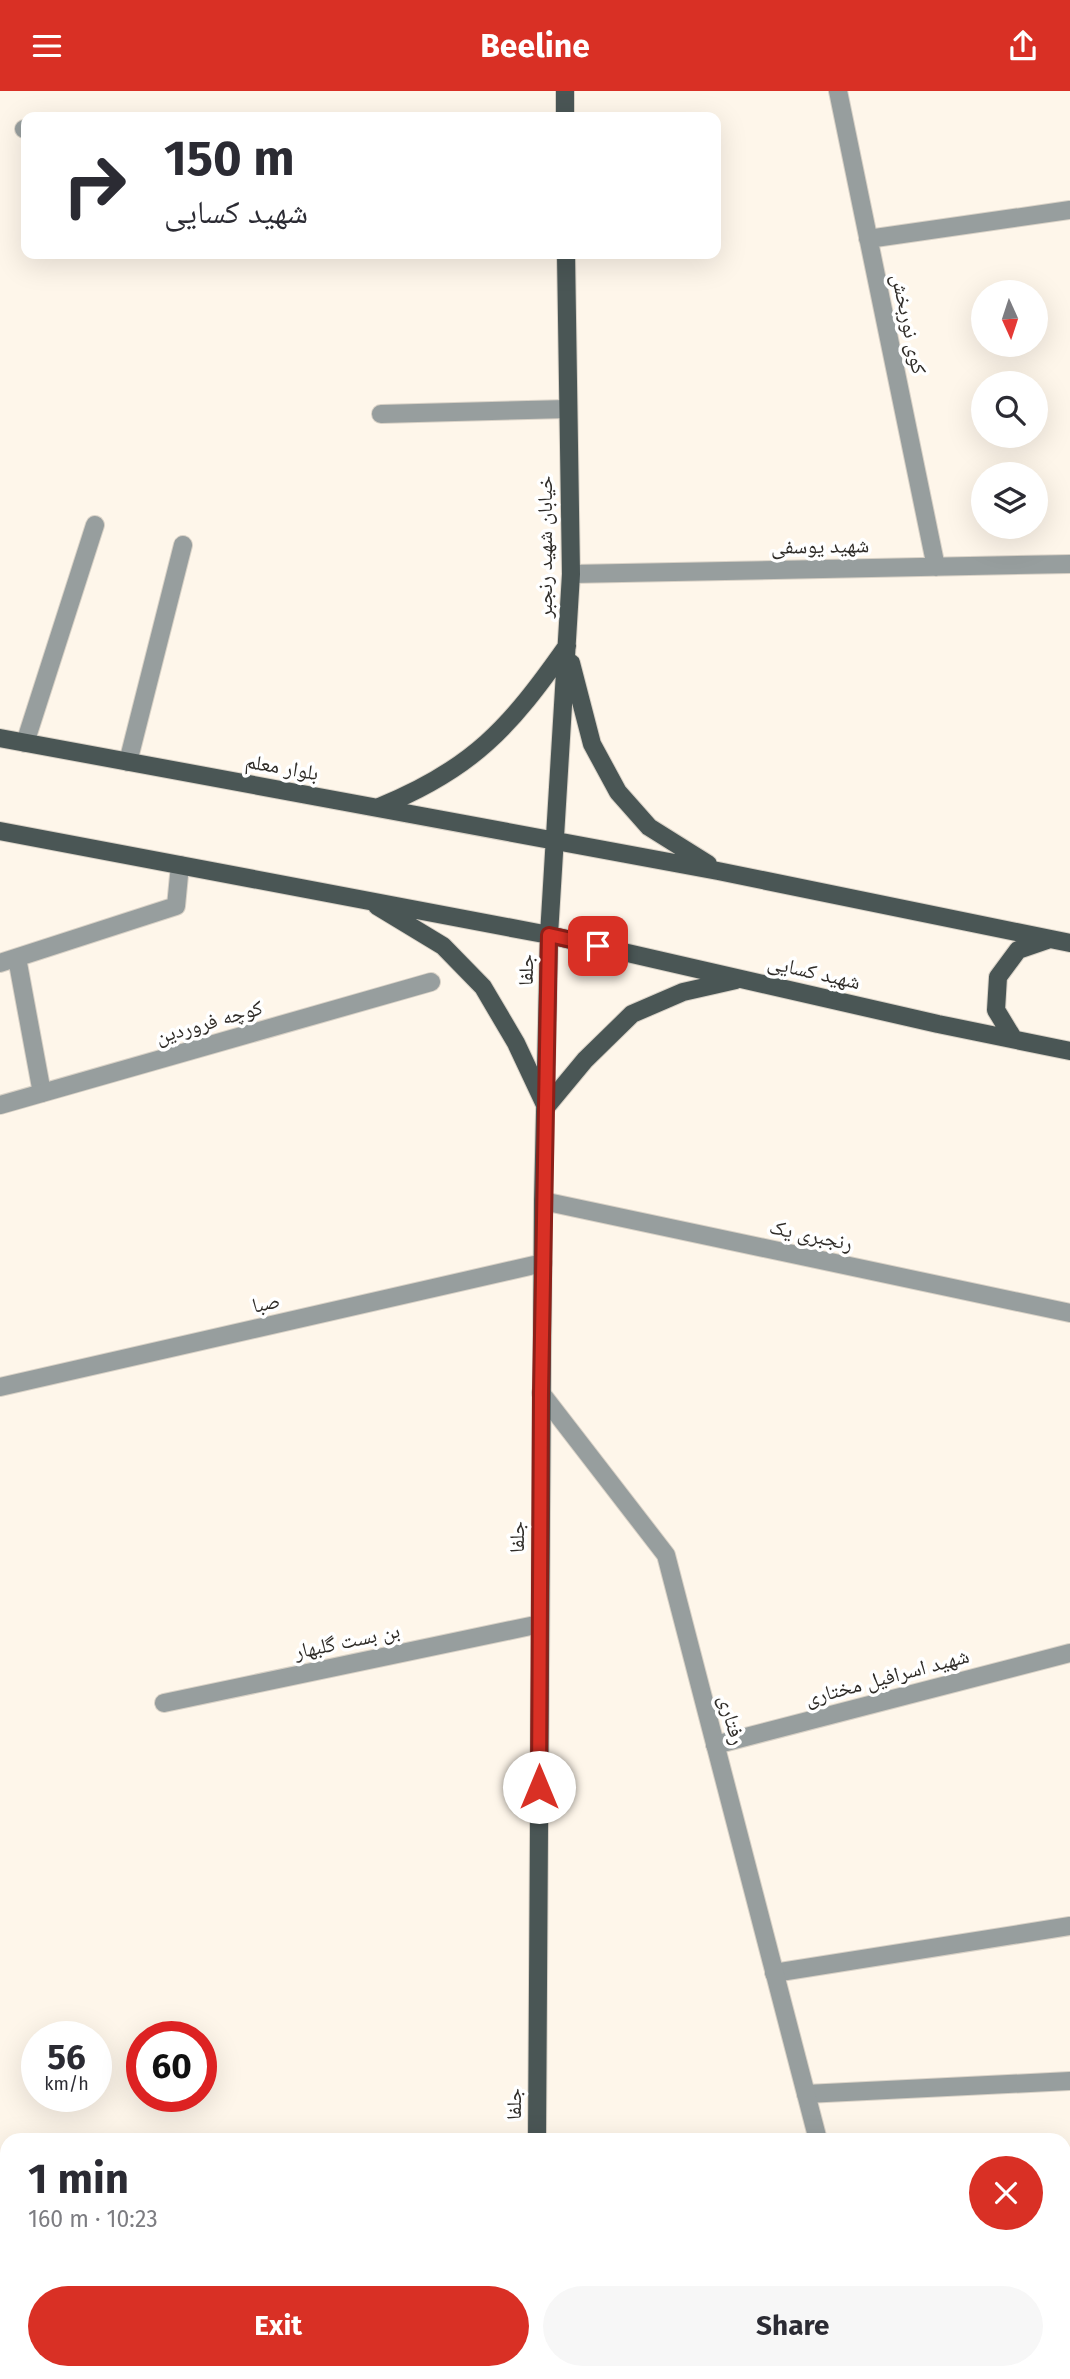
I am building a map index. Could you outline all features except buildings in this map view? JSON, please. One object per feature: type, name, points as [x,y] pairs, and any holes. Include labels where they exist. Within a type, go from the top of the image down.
[{"type":"main road","points":[[565,91],[565,112]]},
{"type":"main road","name":"خیابان شهید رنجبر","points":[[549,935],[571,574],[566,259]]},
{"type":"main road","points":[[378,807],[416,792],[456,769],[502,731],[530,698],[566,646]]},
{"type":"main road","points":[[566,646],[592,744],[618,792],[649,827],[718,871]]},
{"type":"main road","name":"بلوار معلم","points":[[0,738],[555,840]]},
{"type":"main road","points":[[0,831],[549,935]]},
{"type":"main road","points":[[555,840],[1070,943]]},
{"type":"main road","points":[[367,901],[443,946],[483,987],[516,1043],[546,1107],[585,1060],[632,1014],[682,992],[743,979]]},
{"type":"main road","name":"شهید کسایی","points":[[549,935],[938,1024],[1070,1051]]},
{"type":"main road","name":"جلفا","points":[[537,2133],[541,1393],[549,935]]},
{"type":"main road","points":[[1013,1038],[996,1010],[998,977],[1018,950],[1050,939]]},
{"type":"street","name":"کوی نوربخش","points":[[838,91],[936,567]]},
{"type":"street","points":[[868,239],[1070,210]]},
{"type":"street","points":[[381,414],[567,409]]},
{"type":"street","points":[[25,743],[95,525]]},
{"type":"street","points":[[128,762],[183,545]]},
{"type":"street","name":"شهید یوسفی","points":[[571,574],[1070,564]]},
{"type":"street","points":[[42,1093],[9,960],[176,906],[180,865]]},
{"type":"street","name":"کوچه فروردین","points":[[0,1105],[430,982]]},
{"type":"street","name":"رنجبری یک","points":[[543,1201],[1070,1313]]},
{"type":"street","name":"صبا","points":[[0,1387],[543,1263]]},
{"type":"street","name":"رفتاری","points":[[541,1393],[666,1555],[816,2133]]},
{"type":"street","name":"بن بست گلبهار","points":[[164,1703],[540,1624]]},
{"type":"street","name":"شهید اسرافیل مختاری","points":[[715,1745],[1070,1653]]},
{"type":"street","points":[[774,1973],[1070,1926]]},
{"type":"street","points":[[806,2094],[1070,2081]]},
{"type":"route","points":[[539,1787],[543,1201],[549,935],[598,946]]}]
